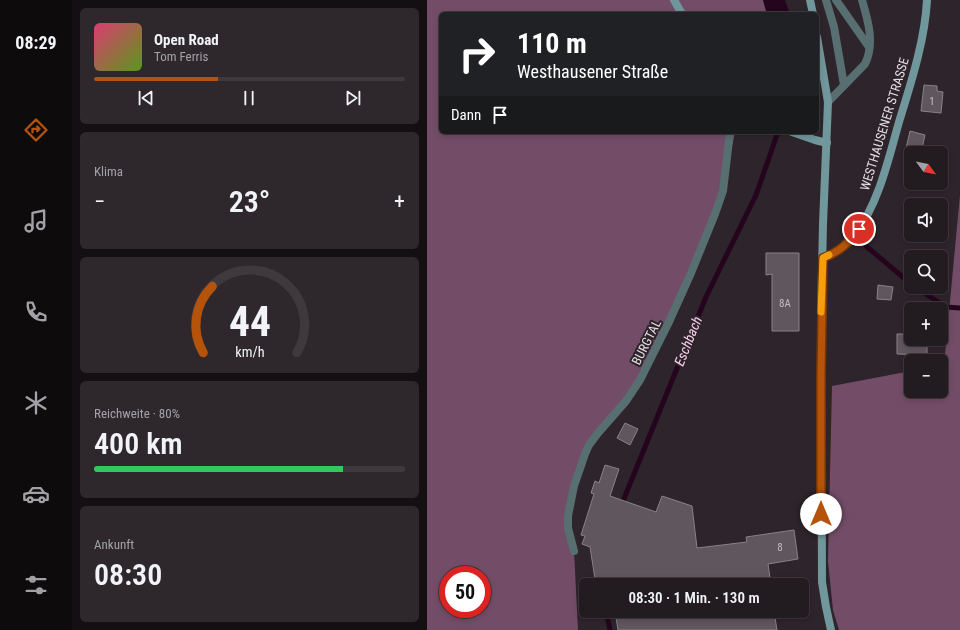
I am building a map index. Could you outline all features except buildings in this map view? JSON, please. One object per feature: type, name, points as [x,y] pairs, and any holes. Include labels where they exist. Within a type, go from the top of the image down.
[{"type":"main road","points":[[674,0],[682,12]]},
{"type":"main road","points":[[810,0],[813,12]]},
{"type":"main road","name":"WESTHAUSENER STRASSE","points":[[823,258],[835,253],[854,236],[865,218],[879,187],[916,64],[927,0]]},
{"type":"main road","points":[[819,50],[828,102],[823,224],[821,367],[822,582],[831,630]]},
{"type":"main road","points":[[798,134],[827,143]]},
{"type":"lane","points":[[826,0],[834,27],[844,85]]},
{"type":"lane","points":[[836,0],[869,48]]},
{"type":"lane","points":[[828,102],[865,64],[869,56],[869,25],[862,0]]},
{"type":"lane","name":"BURGTAL","points":[[573,551],[568,528],[568,516],[574,486],[585,454],[589,445],[598,433],[627,401],[640,380],[668,324],[691,273],[723,191],[730,134]]},
{"type":"shaded area","points":[[427,0],[763,0],[766,12],[439,12],[439,134],[735,134],[723,191],[640,380],[589,445],[568,516],[574,551],[578,630],[427,630]]},
{"type":"shaded area","points":[[763,0],[785,0],[789,12],[766,12]]},
{"type":"shaded area","points":[[960,195],[960,630],[839,630],[833,610],[828,561],[832,386],[904,372],[904,398],[948,398],[948,354],[945,354],[946,346],[948,346],[948,322]]},
{"type":"waterway","name":"Eschbach","points":[[621,506],[706,297],[756,195],[777,134]]},
{"type":"waterway","points":[[866,246],[904,278]]},
{"type":"waterway","points":[[926,294],[946,307],[960,308]]},
{"type":"waterway","name":"Eschbach","points":[[607,618],[610,630]]},
{"type":"slow traffic","points":[[821,312],[823,258],[829,255]]},
{"type":"route","points":[[821,514],[821,314],[823,258],[835,253],[843,247],[859,229]]}]
